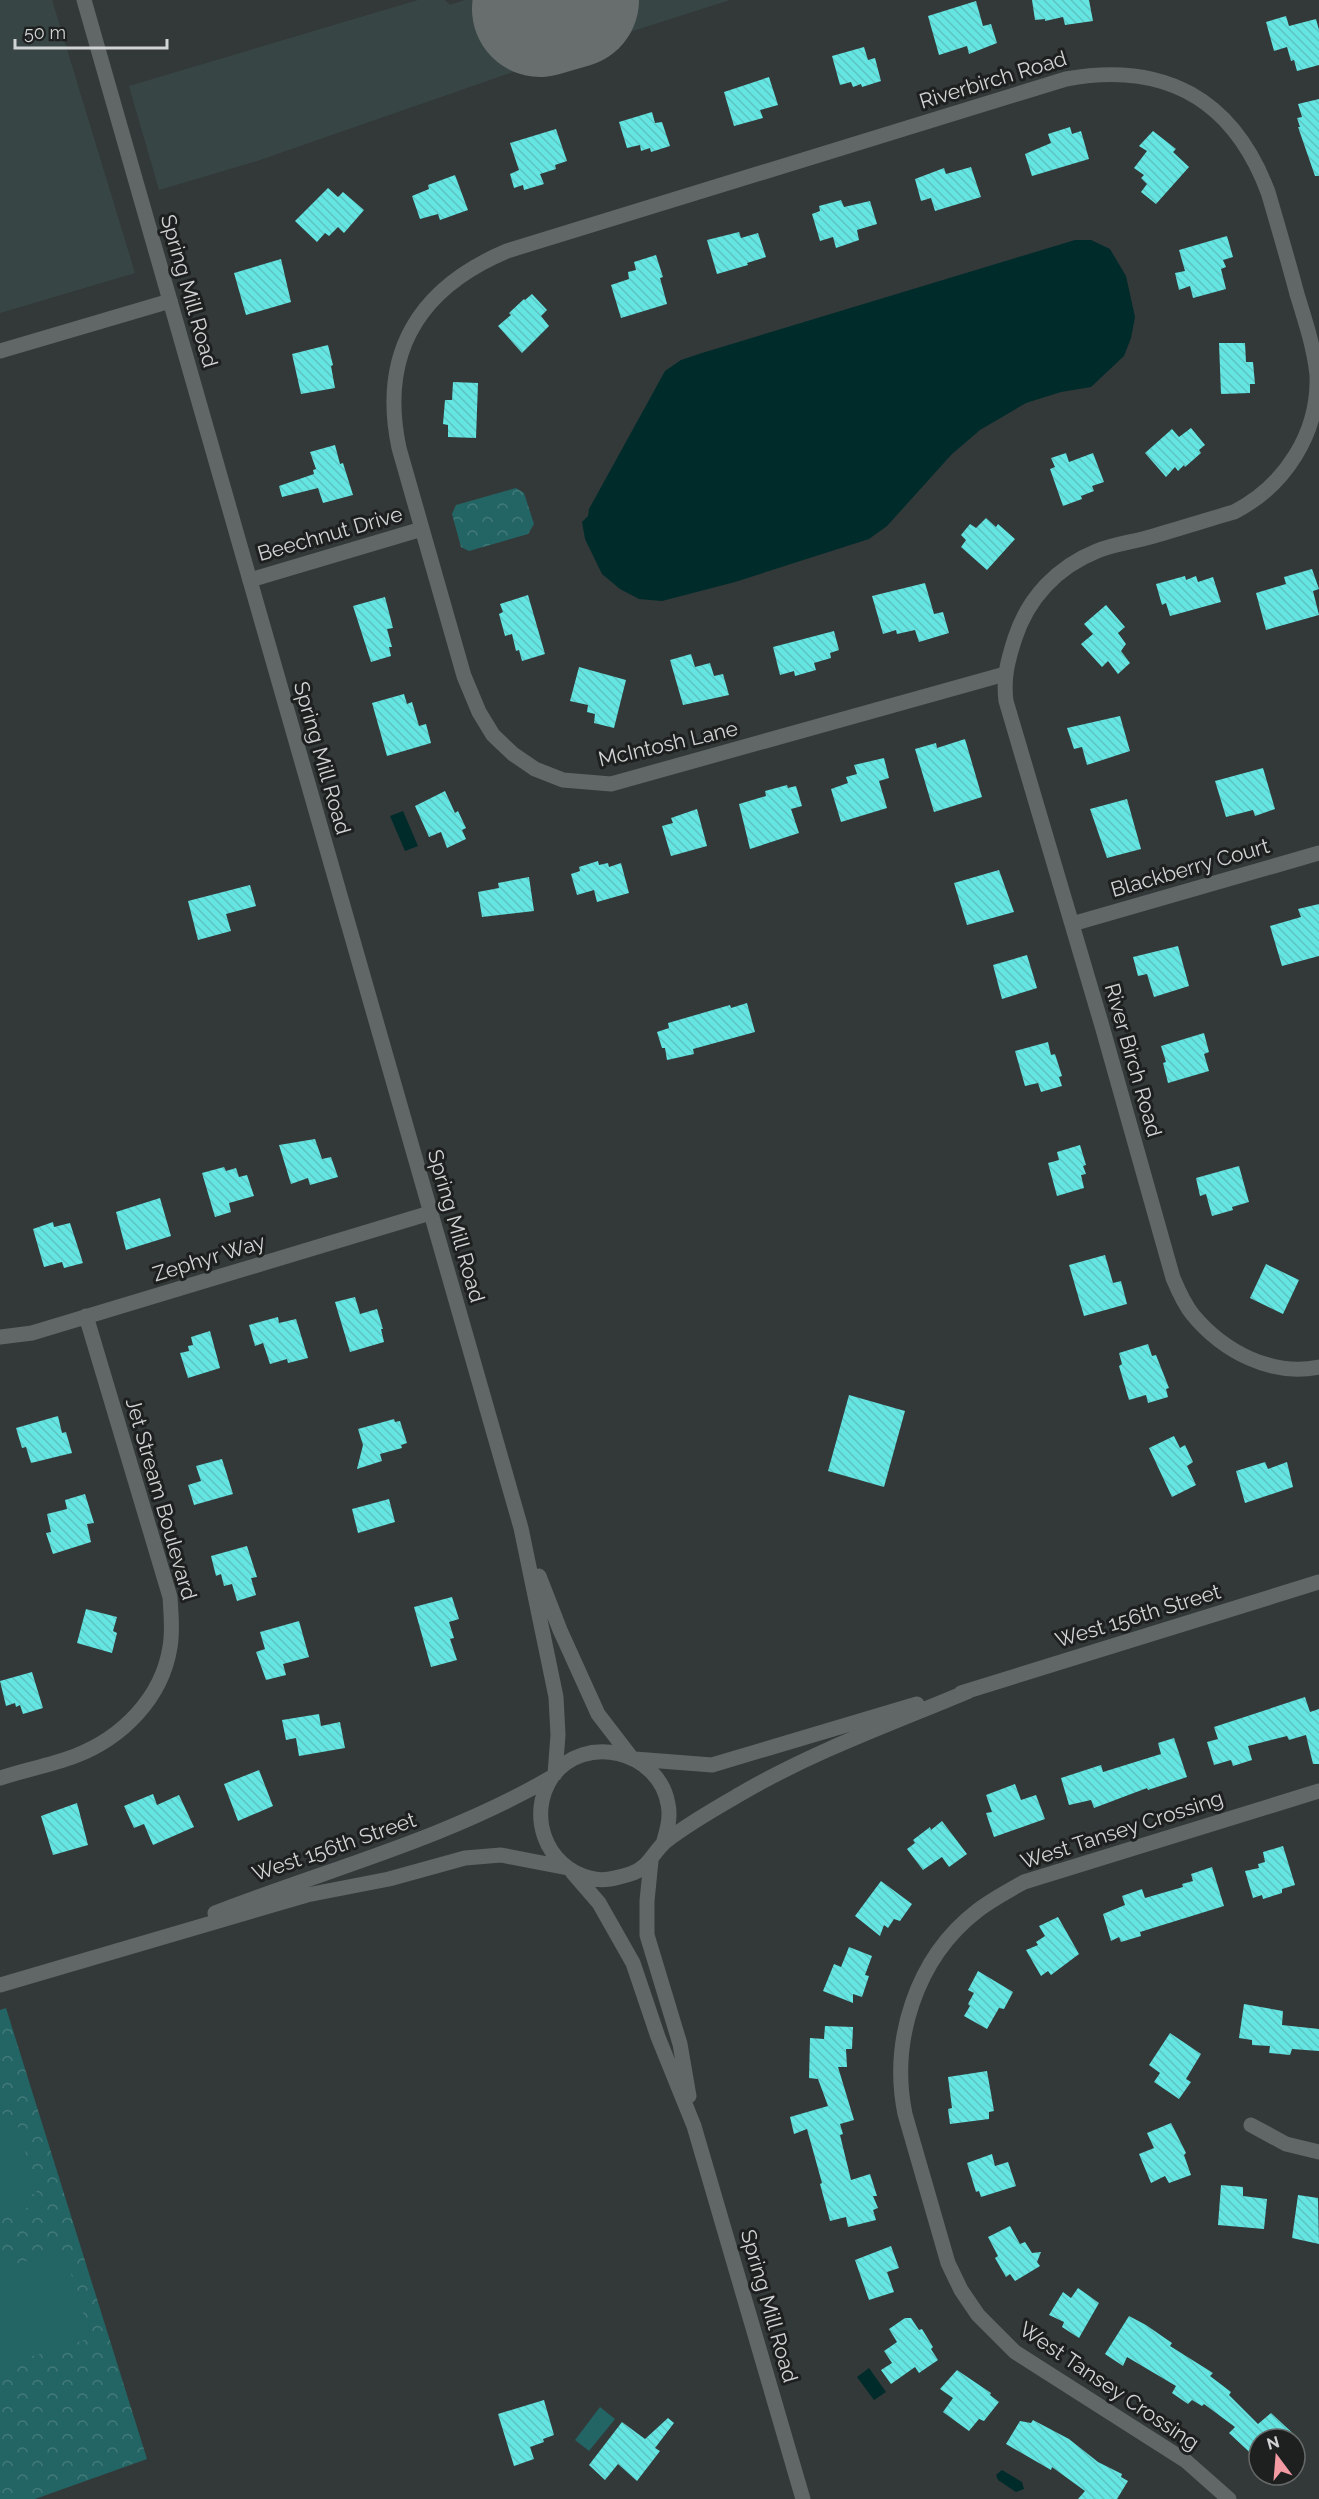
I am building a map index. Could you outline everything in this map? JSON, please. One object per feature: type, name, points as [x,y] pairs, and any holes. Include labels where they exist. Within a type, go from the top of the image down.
[{"type":"street","name":"Spring Mill Road","points":[[84,0],[521,1528],[556,1697],[558,1735],[554,1776]]},
{"type":"street","name":"Riverbirch Road","points":[[422,529],[394,422],[392,395],[398,366],[407,338],[422,311],[449,284],[481,262],[507,251],[1066,78],[1109,74],[1142,76],[1159,80],[1190,93],[1214,110],[1237,131],[1259,167],[1314,353],[1317,398],[1312,423],[1290,466],[1254,501],[1234,512],[1098,551],[1071,563],[1047,583],[1029,605],[1018,630],[1005,674]]},
{"type":"street","points":[[0,351],[170,301]]},
{"type":"street","name":"Beechnut Drive","points":[[250,580],[422,529]]},
{"type":"street","name":"McIntosh Lane","points":[[422,529],[464,676],[479,712],[493,735],[513,754],[535,769],[563,780],[611,784],[1005,674]]},
{"type":"street","name":"River Birch Road","points":[[1005,674],[1006,701],[1173,1278],[1191,1313],[1221,1342],[1240,1354],[1263,1364],[1288,1369],[1319,1367]]},
{"type":"street","name":"Blackberry Court","points":[[1072,924],[1319,853]]},
{"type":"street","name":"Zephyr Way","points":[[0,1336],[32,1333],[430,1214]]},
{"type":"street","name":"Jet Stream Boulevard","points":[[0,1778],[74,1756],[112,1738],[135,1717],[152,1695],[170,1649],[172,1630],[170,1597],[86,1316]]},
{"type":"street","name":"Spring Mill Road","points":[[521,1528],[560,1630],[598,1714],[632,1758]]},
{"type":"street","name":"West 156th Street","points":[[632,1758],[712,1765],[859,1720],[969,1691],[1319,1582]]},
{"type":"street","name":"West 156th Street","points":[[663,1844],[681,1830],[794,1764],[969,1691]]},
{"type":"street","points":[[611,1751],[632,1758],[648,1768],[655,1776],[661,1784],[668,1803],[669,1824],[663,1844],[651,1861],[633,1873],[612,1879],[590,1879],[569,1869],[553,1854],[543,1836],[540,1816],[543,1796],[554,1776],[571,1761],[590,1753],[611,1751]]},
{"type":"street","name":"West 156th Street","points":[[125,1947],[271,1891],[412,1844],[492,1811],[554,1776]]},
{"type":"street","name":"West Tansey Crossing","points":[[1230,2499],[1186,2461],[1015,2352],[978,2315],[961,2290],[948,2263],[905,2114],[901,2095],[901,2043],[908,2013],[932,1962],[951,1936],[975,1912],[997,1898],[1024,1882],[1319,1791]]},
{"type":"street","name":"West 156th Street","points":[[0,1985],[307,1895],[388,1879],[465,1858],[501,1855],[569,1869]]},
{"type":"street","name":"Spring Mill Road","points":[[651,1861],[647,1901],[647,1935],[680,2044],[694,2126]]},
{"type":"street","name":"Spring Mill Road","points":[[569,1869],[599,1903],[633,1963],[658,2037],[694,2126],[803,2499]]},
{"type":"street","points":[[1251,2125],[1286,2144],[1319,2152]]},
{"type":"shaded area","points":[[0,0],[52,0],[135,273],[0,313]]},
{"type":"shaded area","points":[[418,0],[445,0],[450,5],[465,0],[730,0],[611,38],[257,161],[159,190],[129,86]]},
{"type":"shaded area","points":[[1075,240],[1091,240],[1110,249],[1126,276],[1135,317],[1131,338],[1124,356],[1091,387],[1061,392],[1026,403],[980,430],[952,454],[887,526],[869,539],[735,582],[662,601],[639,599],[620,589],[602,574],[585,539],[582,522],[588,516],[589,509],[665,371],[681,360],[702,353]]},
{"type":"shaded area","points":[[403,811],[418,846],[405,851],[390,816]]},
{"type":"shaded area","points":[[869,2368],[886,2392],[874,2400],[857,2377]]},
{"type":"shaded area","points":[[1002,2470],[1022,2482],[1024,2489],[1016,2492],[998,2480],[996,2475]]},
{"type":"green space","points":[[516,488],[524,493],[534,524],[528,534],[469,551],[461,547],[452,514],[456,505]]},
{"type":"green space","points":[[6,2008],[147,2459],[35,2499],[0,2499],[0,2010]]},
{"type":"green space","points":[[7,2113],[10,2125],[17,2123],[37,2193],[30,2195],[33,2206],[14,2211],[11,2200],[4,2202],[0,2187],[0,2115]]},
{"type":"green space","points":[[64,2251],[91,2338],[0,2366],[0,2268]]},
{"type":"green space","points":[[600,2407],[615,2419],[589,2451],[575,2440]]},
{"type":"building","points":[[1032,0],[1089,0],[1093,21],[1065,25],[1063,17],[1045,21],[1045,19],[1035,20]]},
{"type":"building","points":[[976,1],[983,26],[991,24],[997,43],[969,54],[967,46],[939,55],[928,16]]},
{"type":"building","points":[[1286,16],[1289,26],[1316,19],[1319,30],[1319,65],[1297,71],[1287,47],[1274,51],[1266,22]]},
{"type":"building","points":[[864,47],[868,60],[875,58],[881,81],[862,87],[861,84],[853,87],[851,82],[840,85],[832,56]]},
{"type":"building","points":[[769,77],[778,105],[760,110],[763,118],[734,126],[724,92]]},
{"type":"building","points":[[1319,99],[1319,176],[1315,176],[1297,118],[1302,117],[1298,104]]},
{"type":"building","points":[[652,112],[655,123],[662,122],[670,146],[651,152],[650,148],[641,151],[640,145],[627,148],[619,122]]},
{"type":"building","points":[[1070,127],[1072,134],[1081,131],[1089,159],[1032,176],[1025,154],[1051,143],[1048,134]]},
{"type":"building","points":[[556,129],[567,161],[555,165],[556,169],[540,174],[544,184],[524,190],[523,185],[514,188],[510,174],[519,170],[510,143]]},
{"type":"building","points":[[1153,131],[1176,149],[1173,152],[1189,167],[1156,204],[1141,192],[1147,184],[1141,178],[1144,175],[1134,168],[1147,151],[1139,146]]},
{"type":"building","points":[[971,167],[981,197],[935,211],[931,198],[921,201],[915,179],[944,168],[946,174]]},
{"type":"building","points":[[455,175],[468,210],[440,220],[438,214],[420,219],[412,196],[429,189],[428,185]]},
{"type":"building","points":[[328,188],[338,197],[343,192],[364,210],[344,233],[338,227],[329,236],[325,233],[317,242],[295,221]]},
{"type":"building","points":[[841,200],[844,207],[870,201],[877,224],[857,230],[859,240],[836,248],[833,237],[820,241],[812,214],[820,211],[819,206]]},
{"type":"building","points":[[739,232],[741,238],[758,233],[766,257],[717,274],[707,240]]},
{"type":"building","points":[[1227,236],[1233,257],[1223,260],[1226,267],[1221,269],[1226,289],[1193,298],[1190,286],[1179,290],[1175,273],[1185,271],[1179,250]]},
{"type":"building","points":[[656,255],[663,277],[660,278],[667,304],[621,318],[611,285],[629,279],[628,272],[636,270],[634,262]]},
{"type":"building","points":[[281,259],[291,302],[246,315],[234,273]]},
{"type":"building","points":[[532,294],[547,310],[541,316],[549,326],[522,353],[498,326],[511,315],[509,313]]},
{"type":"building","points":[[1219,343],[1245,343],[1246,362],[1253,362],[1255,384],[1250,384],[1250,393],[1221,394]]},
{"type":"building","points":[[328,345],[335,388],[301,394],[292,354]]},
{"type":"building","points":[[453,382],[478,383],[476,438],[448,437],[448,425],[443,424],[445,400],[452,400]]},
{"type":"building","points":[[1191,428],[1205,445],[1199,450],[1201,453],[1178,471],[1175,467],[1166,477],[1145,453],[1172,429],[1179,437]]},
{"type":"building","points":[[335,445],[353,495],[323,503],[318,488],[282,497],[279,486],[314,474],[313,470],[316,469],[310,452]]},
{"type":"building","points":[[1066,453],[1069,462],[1093,453],[1104,482],[1092,486],[1094,491],[1081,496],[1082,499],[1063,506],[1050,469],[1055,467],[1051,458]]},
{"type":"building","points":[[986,518],[996,527],[998,524],[1015,539],[987,570],[961,547],[966,540],[961,535],[970,524],[976,528]]},
{"type":"building","points":[[1312,569],[1319,589],[1313,591],[1319,615],[1266,630],[1256,593],[1286,584],[1284,577]]},
{"type":"building","points":[[1185,576],[1186,580],[1196,576],[1198,582],[1213,577],[1221,602],[1170,616],[1166,603],[1162,605],[1156,584]]},
{"type":"building","points":[[925,583],[934,614],[943,612],[949,633],[919,642],[915,630],[897,634],[896,630],[883,634],[872,596]]},
{"type":"building","points":[[528,595],[545,654],[522,661],[519,650],[516,651],[512,634],[505,636],[499,614],[503,612],[500,604]]},
{"type":"building","points":[[385,597],[393,628],[387,629],[392,647],[389,647],[391,656],[371,662],[353,606]]},
{"type":"building","points":[[1106,605],[1125,627],[1118,633],[1126,644],[1121,651],[1130,663],[1118,674],[1108,661],[1102,667],[1081,644],[1093,634],[1084,624]]},
{"type":"building","points":[[834,631],[839,650],[830,653],[831,658],[814,663],[816,670],[795,676],[794,671],[780,675],[773,647]]},
{"type":"building","points":[[691,654],[695,667],[710,663],[714,676],[723,674],[729,695],[683,705],[670,660]]},
{"type":"building","points":[[579,667],[626,680],[614,728],[594,723],[595,714],[587,712],[588,705],[570,701]]},
{"type":"building","points":[[404,694],[407,704],[412,702],[419,726],[426,724],[431,743],[387,756],[372,703]]},
{"type":"building","points":[[1120,716],[1130,751],[1087,765],[1082,747],[1074,749],[1067,728]]},
{"type":"building","points":[[965,739],[982,797],[934,812],[915,749],[936,743],[937,748]]},
{"type":"building","points":[[884,758],[889,778],[879,781],[887,808],[841,822],[831,789],[848,783],[846,777],[857,774],[854,765]]},
{"type":"building","points":[[1263,768],[1275,809],[1255,816],[1253,810],[1226,817],[1215,781]]},
{"type":"building","points":[[787,785],[788,788],[796,786],[802,806],[791,809],[799,833],[750,849],[739,804],[766,796],[765,791]]},
{"type":"building","points":[[445,791],[455,813],[458,811],[466,828],[462,830],[466,839],[447,848],[441,832],[429,837],[415,806]]},
{"type":"building","points":[[1127,799],[1141,849],[1107,858],[1090,809]]},
{"type":"building","points":[[697,809],[707,846],[671,856],[662,826],[673,823],[671,818]]},
{"type":"building","points":[[598,861],[599,865],[608,863],[609,867],[621,863],[629,893],[597,902],[594,890],[577,895],[571,874],[580,871],[579,867]]},
{"type":"building","points":[[999,870],[1014,912],[967,925],[954,883]]},
{"type":"building","points":[[529,877],[534,911],[482,917],[478,892],[499,888],[498,883]]},
{"type":"building","points":[[250,885],[256,906],[226,914],[231,931],[198,940],[188,901]]},
{"type":"building","points":[[1319,904],[1319,956],[1282,966],[1270,926],[1301,917],[1298,909]]},
{"type":"building","points":[[1178,946],[1189,986],[1154,997],[1147,974],[1138,976],[1133,957]]},
{"type":"building","points":[[1027,955],[1037,988],[1002,999],[993,965]]},
{"type":"building","points":[[747,1003],[755,1032],[693,1049],[694,1054],[667,1060],[665,1048],[662,1048],[657,1032],[669,1028],[668,1023],[730,1005],[731,1008]]},
{"type":"building","points":[[1204,1033],[1209,1052],[1204,1054],[1209,1071],[1168,1083],[1163,1063],[1166,1062],[1161,1046]]},
{"type":"building","points":[[1048,1042],[1051,1055],[1055,1054],[1062,1076],[1059,1077],[1062,1086],[1041,1092],[1038,1083],[1025,1086],[1015,1051]]},
{"type":"building","points":[[315,1139],[322,1159],[331,1157],[338,1177],[310,1185],[308,1178],[291,1184],[279,1145]]},
{"type":"building","points":[[1080,1145],[1086,1165],[1083,1166],[1086,1174],[1081,1175],[1084,1188],[1057,1196],[1048,1163],[1059,1160],[1057,1152]]},
{"type":"building","points":[[1239,1166],[1249,1202],[1232,1207],[1233,1210],[1212,1216],[1206,1194],[1200,1196],[1196,1178]]},
{"type":"building","points":[[224,1167],[226,1171],[236,1168],[239,1177],[247,1175],[254,1196],[229,1203],[231,1212],[215,1217],[202,1173]]},
{"type":"building","points":[[160,1198],[171,1236],[126,1250],[116,1212]]},
{"type":"building","points":[[53,1222],[54,1227],[70,1223],[83,1263],[64,1268],[62,1262],[44,1267],[33,1229]]},
{"type":"building","points":[[1105,1255],[1113,1283],[1121,1281],[1127,1304],[1084,1316],[1069,1265]]},
{"type":"building","points":[[1266,1264],[1299,1280],[1283,1314],[1250,1298]]},
{"type":"building","points":[[355,1297],[360,1314],[377,1309],[384,1342],[350,1352],[335,1302]]},
{"type":"building","points":[[278,1317],[279,1323],[296,1319],[308,1358],[288,1363],[287,1359],[270,1364],[263,1343],[255,1346],[249,1325]]},
{"type":"building","points":[[210,1331],[220,1368],[188,1378],[180,1353],[189,1351],[188,1346],[193,1345],[191,1337]]},
{"type":"building","points":[[1148,1344],[1152,1356],[1156,1355],[1169,1388],[1166,1389],[1168,1397],[1148,1403],[1146,1395],[1129,1400],[1119,1366],[1122,1364],[1119,1353]]},
{"type":"building","points":[[849,1395],[905,1411],[884,1487],[828,1471]]},
{"type":"building","points":[[58,1416],[62,1433],[66,1432],[72,1453],[31,1463],[26,1447],[22,1448],[16,1428]]},
{"type":"building","points":[[394,1419],[395,1422],[400,1421],[407,1443],[401,1445],[402,1448],[380,1454],[382,1461],[357,1469],[363,1445],[358,1429]]},
{"type":"building","points":[[1174,1436],[1180,1448],[1185,1445],[1193,1462],[1187,1466],[1196,1485],[1172,1497],[1149,1448]]},
{"type":"building","points":[[222,1459],[233,1494],[194,1505],[188,1485],[201,1481],[196,1466]]},
{"type":"building","points":[[1265,1462],[1268,1469],[1287,1462],[1293,1487],[1245,1503],[1236,1471]]},
{"type":"building","points":[[85,1494],[94,1523],[87,1524],[91,1542],[53,1554],[46,1533],[51,1532],[47,1514],[67,1509],[65,1500]]},
{"type":"building","points":[[389,1499],[395,1522],[358,1533],[352,1509]]},
{"type":"building","points":[[247,1546],[257,1577],[251,1578],[256,1595],[237,1601],[232,1584],[224,1586],[221,1574],[216,1576],[211,1556]]},
{"type":"building","points":[[452,1597],[459,1619],[449,1622],[454,1638],[450,1639],[457,1660],[431,1667],[414,1607]]},
{"type":"building","points":[[86,1609],[117,1617],[113,1631],[117,1633],[112,1653],[77,1643]]},
{"type":"building","points":[[299,1621],[309,1657],[283,1664],[286,1675],[266,1680],[256,1652],[265,1649],[260,1632]]},
{"type":"building","points":[[32,1672],[43,1708],[23,1714],[20,1705],[16,1707],[15,1703],[6,1706],[0,1681]]},
{"type":"building","points":[[1305,1697],[1310,1712],[1319,1709],[1319,1764],[1313,1764],[1306,1735],[1289,1740],[1287,1736],[1248,1746],[1252,1760],[1233,1766],[1231,1760],[1214,1765],[1207,1742],[1218,1739],[1214,1727]]},
{"type":"building","points":[[319,1714],[321,1726],[340,1722],[345,1748],[299,1756],[296,1738],[286,1740],[282,1720]]},
{"type":"building","points":[[1174,1738],[1187,1777],[1148,1790],[1147,1788],[1094,1808],[1091,1800],[1069,1805],[1061,1778],[1101,1765],[1103,1772],[1161,1754],[1158,1743]]},
{"type":"building","points":[[259,1770],[273,1806],[238,1821],[224,1784]]},
{"type":"building","points":[[1015,1784],[1021,1800],[1036,1795],[1045,1819],[994,1837],[986,1813],[992,1812],[986,1795]]},
{"type":"building","points":[[153,1794],[157,1805],[179,1795],[194,1827],[153,1845],[144,1824],[134,1828],[124,1806]]},
{"type":"building","points":[[77,1803],[88,1845],[53,1855],[41,1816]]},
{"type":"building","points":[[942,1821],[967,1854],[949,1867],[942,1857],[923,1870],[907,1849],[915,1843],[913,1840]]},
{"type":"building","points":[[1283,1846],[1295,1885],[1282,1889],[1282,1893],[1263,1899],[1262,1895],[1253,1898],[1245,1871],[1259,1868],[1258,1864],[1265,1862],[1263,1852]]},
{"type":"building","points":[[1212,1867],[1224,1906],[1140,1932],[1141,1936],[1121,1942],[1119,1937],[1111,1941],[1103,1914],[1125,1905],[1122,1896],[1142,1889],[1145,1898],[1183,1887],[1182,1884],[1193,1881],[1191,1874]]},
{"type":"building","points":[[881,1881],[912,1904],[900,1921],[894,1919],[888,1928],[884,1925],[880,1936],[855,1916]]},
{"type":"building","points":[[1058,1917],[1079,1954],[1051,1975],[1048,1971],[1041,1976],[1026,1950],[1038,1945],[1036,1942],[1045,1936],[1039,1926]]},
{"type":"building","points":[[849,1947],[872,1956],[865,1975],[869,1976],[862,1997],[853,1994],[853,2003],[823,1991],[834,1964],[841,1967]]},
{"type":"building","points":[[978,1971],[1013,1992],[1004,2009],[999,2008],[987,2029],[964,2016],[974,1993],[968,1990]]},
{"type":"building","points":[[1244,2004],[1283,2011],[1282,2025],[1319,2029],[1319,2051],[1292,2049],[1290,2055],[1269,2053],[1270,2046],[1252,2045],[1252,2040],[1239,2038]]},
{"type":"building","points":[[825,2026],[853,2027],[852,2049],[846,2049],[847,2067],[838,2067],[854,2120],[840,2124],[843,2134],[840,2135],[851,2180],[870,2174],[877,2196],[873,2196],[878,2208],[873,2210],[876,2220],[848,2227],[846,2217],[830,2221],[807,2129],[794,2134],[790,2117],[828,2106],[818,2079],[809,2078],[810,2038],[824,2039]]},
{"type":"building","points":[[1170,2033],[1201,2054],[1186,2079],[1191,2082],[1179,2099],[1154,2082],[1160,2073],[1149,2065]]},
{"type":"building","points":[[987,2071],[994,2111],[989,2112],[989,2119],[950,2124],[948,2109],[952,2108],[948,2077]]},
{"type":"building","points":[[1171,2123],[1186,2153],[1184,2155],[1191,2175],[1169,2183],[1165,2176],[1151,2183],[1139,2154],[1154,2148],[1147,2133]]},
{"type":"building","points":[[992,2154],[995,2166],[1008,2162],[1016,2186],[981,2197],[979,2191],[976,2192],[967,2163]]},
{"type":"building","points":[[1221,2185],[1243,2187],[1243,2196],[1267,2199],[1264,2229],[1218,2225]]},
{"type":"building","points":[[1298,2195],[1318,2198],[1319,2244],[1292,2238]]},
{"type":"building","points":[[1010,2226],[1020,2244],[1025,2242],[1032,2253],[1041,2252],[1037,2262],[1040,2266],[1015,2281],[1010,2274],[1006,2277],[995,2258],[998,2256],[988,2237]]},
{"type":"building","points":[[891,2246],[899,2268],[887,2272],[894,2292],[869,2300],[855,2260]]},
{"type":"building","points":[[1078,2288],[1099,2303],[1079,2338],[1062,2327],[1064,2322],[1049,2315],[1063,2292],[1071,2298]]},
{"type":"building","points":[[1129,2316],[1146,2325],[1172,2343],[1170,2346],[1213,2373],[1210,2376],[1231,2392],[1229,2395],[1258,2424],[1271,2413],[1286,2427],[1247,2427],[1247,2450],[1229,2433],[1235,2427],[1204,2404],[1202,2406],[1192,2400],[1188,2404],[1172,2393],[1176,2386],[1127,2357],[1123,2366],[1105,2354]]},
{"type":"building","points":[[905,2318],[911,2318],[919,2330],[922,2329],[938,2360],[919,2373],[915,2367],[891,2384],[881,2370],[892,2363],[884,2351],[897,2342],[889,2329]]},
{"type":"building","points":[[957,2370],[991,2393],[990,2395],[999,2402],[984,2421],[979,2419],[969,2431],[943,2412],[953,2398],[940,2389]]},
{"type":"building","points":[[544,2400],[554,2435],[530,2447],[534,2459],[514,2466],[498,2414]]},
{"type":"building","points":[[668,2418],[674,2423],[655,2448],[660,2451],[637,2481],[618,2464],[605,2480],[589,2465],[622,2422],[645,2439]]},
{"type":"building","points":[[1033,2420],[1069,2439],[1098,2462],[1122,2474],[1121,2477],[1128,2481],[1117,2499],[1078,2499],[1085,2491],[1052,2467],[1051,2470],[1006,2444],[1020,2421],[1031,2423]]},
{"type":"runway","points":[[540,9],[571,0]]}]
